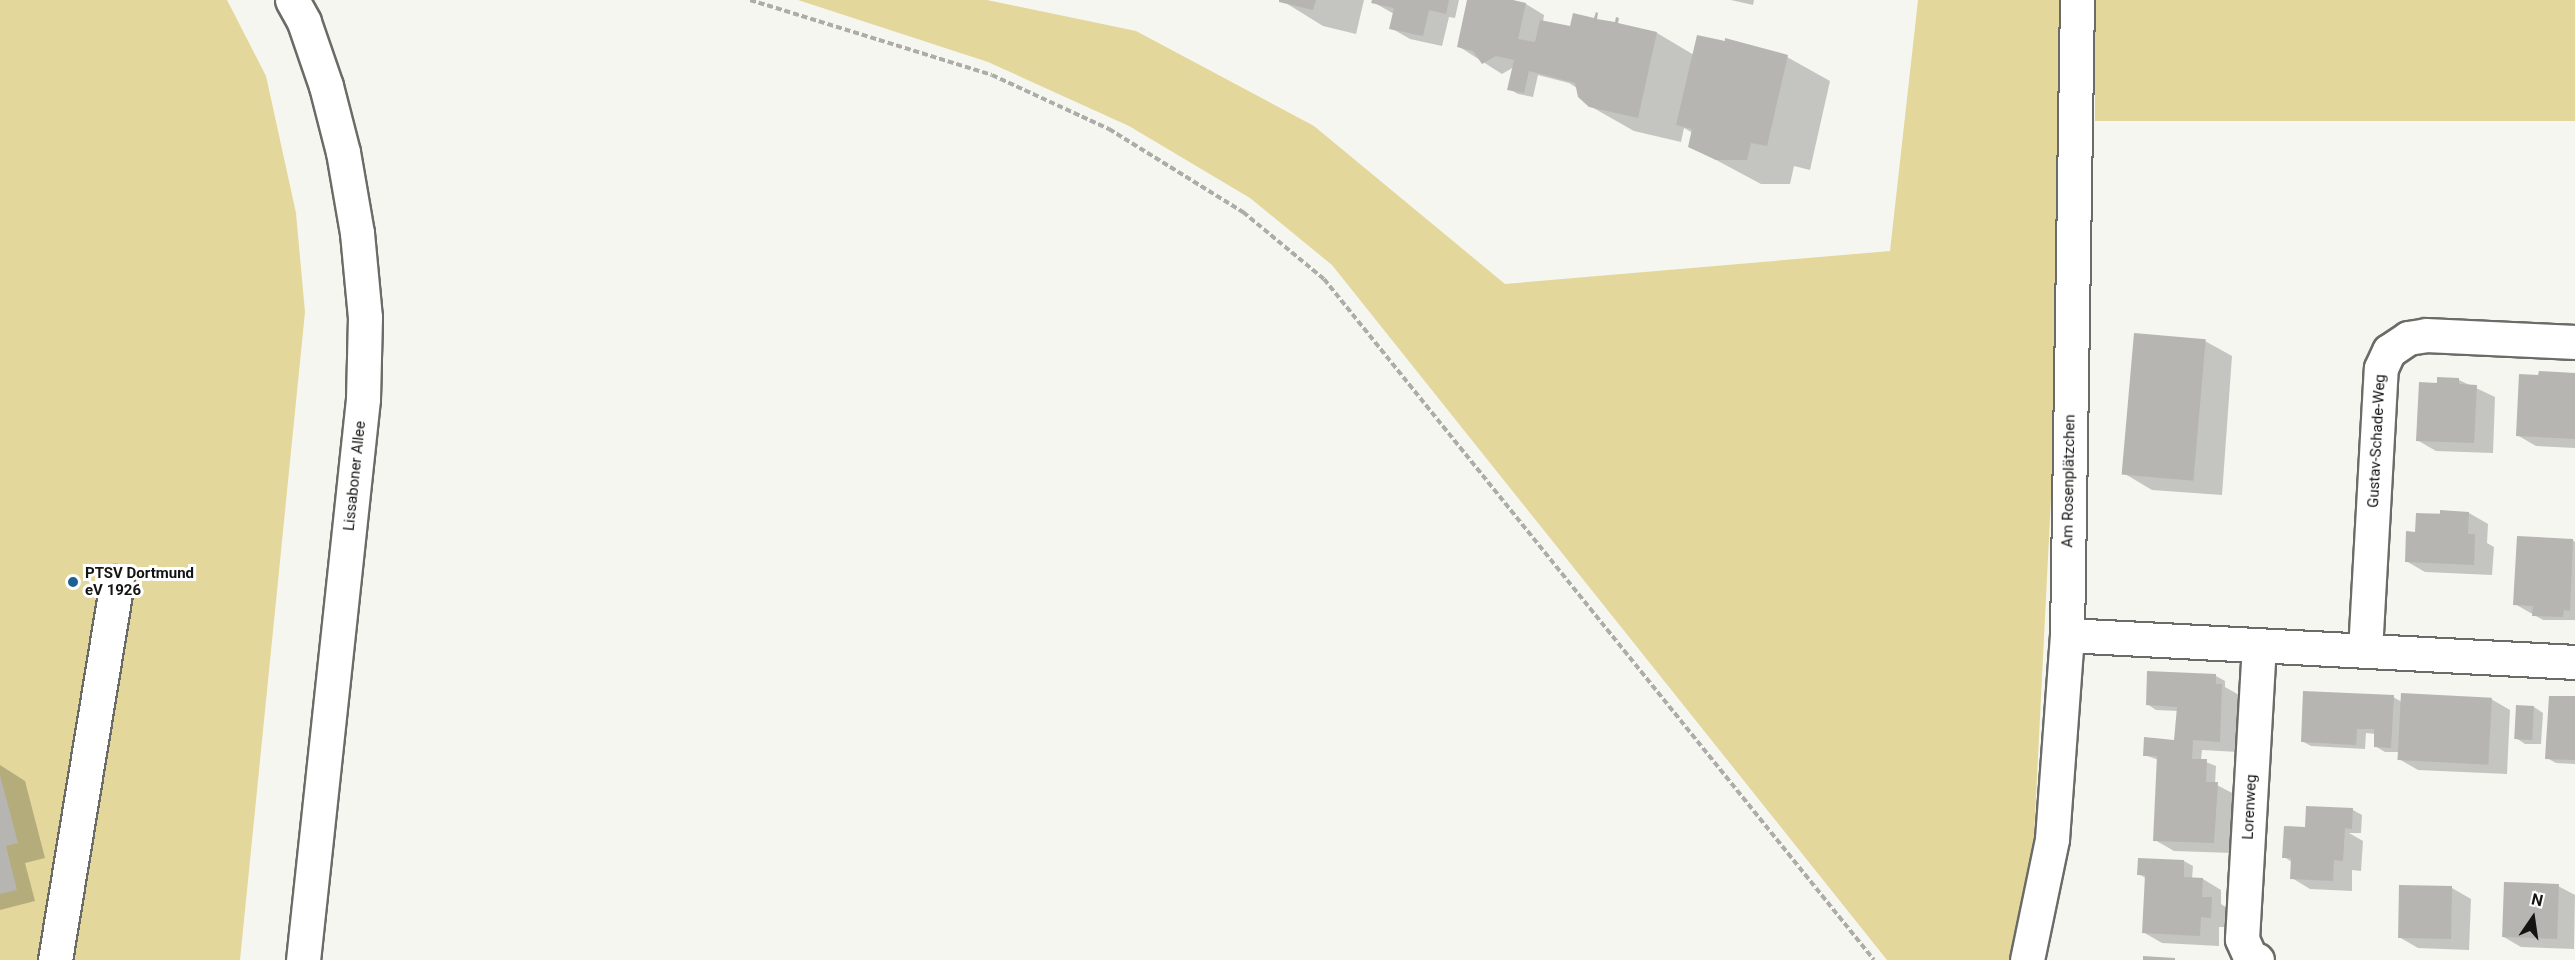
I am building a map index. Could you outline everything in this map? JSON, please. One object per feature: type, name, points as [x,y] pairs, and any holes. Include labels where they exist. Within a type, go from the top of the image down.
[{"type":"street","name":"Lissaboner Allee","points":[[292,0],[304,22],[326,86],[343,152],[357,233],[365,317],[363,399],[303,960]]},
{"type":"street","name":"Am Rosenplätzchen","points":[[2027,960],[2052,839],[2067,634],[2077,0]]},
{"type":"street","name":"Gustav-Schade-Weg","points":[[2365,651],[2381,368],[2390,351],[2408,338],[2426,335],[2575,342]]},
{"type":"street","points":[[55,960],[117,582]]},
{"type":"street","points":[[2067,634],[2575,662]]},
{"type":"street","name":"Lorenweg","points":[[2257,960],[2250,957],[2242,939],[2259,646]]},
{"type":"street","points":[[29,960],[39,956],[64,901]]},
{"type":"path","points":[[750,0],[992,75],[1109,129],[1244,212],[1324,279],[1874,960]]},
{"type":"shaded area","points":[[0,0],[227,0],[266,76],[296,213],[305,312],[240,960],[0,960]]},
{"type":"shaded area","points":[[798,0],[987,0],[1136,31],[1314,126],[1505,284],[1890,251],[1918,0],[2063,0],[2055,419],[2034,836],[2009,960],[1887,960],[1332,265],[1250,198],[1129,126],[988,62]]},
{"type":"shaded area","points":[[2095,0],[2575,0],[2575,121],[2095,121]]},
{"type":"building","points":[[1279,0],[1316,0],[1313,10],[1279,2]]},
{"type":"building","points":[[1372,0],[1449,0],[1446,14],[1429,10],[1423,36],[1389,29],[1394,8],[1371,3]]},
{"type":"building","points":[[1467,0],[1513,0],[1526,3],[1518,39],[1535,42],[1540,20],[1570,26],[1573,13],[1594,18],[1596,12],[1598,13],[1597,19],[1615,22],[1616,17],[1619,18],[1618,23],[1657,32],[1638,118],[1589,107],[1578,97],[1575,83],[1529,71],[1524,93],[1507,90],[1514,60],[1496,56],[1482,64],[1473,51],[1457,47]]},
{"type":"building","points":[[1697,35],[1725,41],[1725,38],[1788,55],[1767,146],[1751,143],[1747,160],[1716,160],[1688,147],[1692,129],[1676,125]]},
{"type":"building","points":[[2134,333],[2206,339],[2193,481],[2122,474]]},
{"type":"building","points":[[2539,371],[2575,373],[2575,439],[2516,436],[2519,374],[2538,375]]},
{"type":"building","points":[[2437,377],[2459,378],[2459,384],[2477,385],[2474,443],[2416,441],[2419,382],[2437,383]]},
{"type":"building","points":[[2440,510],[2469,512],[2468,534],[2475,534],[2474,565],[2405,562],[2406,531],[2415,532],[2416,513],[2440,514]]},
{"type":"building","points":[[2517,536],[2573,539],[2570,611],[2564,610],[2563,617],[2532,616],[2533,606],[2513,605]]},
{"type":"building","points":[[2147,671],[2216,674],[2216,684],[2222,684],[2220,742],[2193,740],[2192,759],[2207,759],[2206,782],[2218,782],[2214,843],[2153,841],[2157,756],[2143,756],[2144,737],[2174,740],[2177,707],[2146,705]]},
{"type":"building","points":[[2303,691],[2394,695],[2391,748],[2374,747],[2374,729],[2357,729],[2356,745],[2301,742]]},
{"type":"building","points":[[2401,693],[2492,698],[2488,765],[2397,760]]},
{"type":"building","points":[[2549,696],[2575,696],[2575,760],[2545,759]]},
{"type":"building","points":[[2516,705],[2534,706],[2532,740],[2514,739]]},
{"type":"building","points":[[0,775],[18,843],[6,846],[17,890],[0,894]]},
{"type":"building","points":[[2306,806],[2353,808],[2352,829],[2345,828],[2343,861],[2334,860],[2333,881],[2290,879],[2291,858],[2282,858],[2284,826],[2305,827]]},
{"type":"building","points":[[2138,858],[2184,860],[2184,877],[2203,878],[2202,897],[2212,897],[2211,918],[2201,917],[2200,936],[2142,933],[2145,875],[2137,875]]},
{"type":"building","points":[[2504,882],[2559,884],[2557,939],[2502,937]]},
{"type":"building","points":[[2399,885],[2452,886],[2451,939],[2398,938]]},
{"type":"building","points":[[2143,956],[2175,958],[2175,960],[2143,960]]},
{"type":"place","name":"PTSV Dortmund eV 1926","points":[[73,582]]}]
